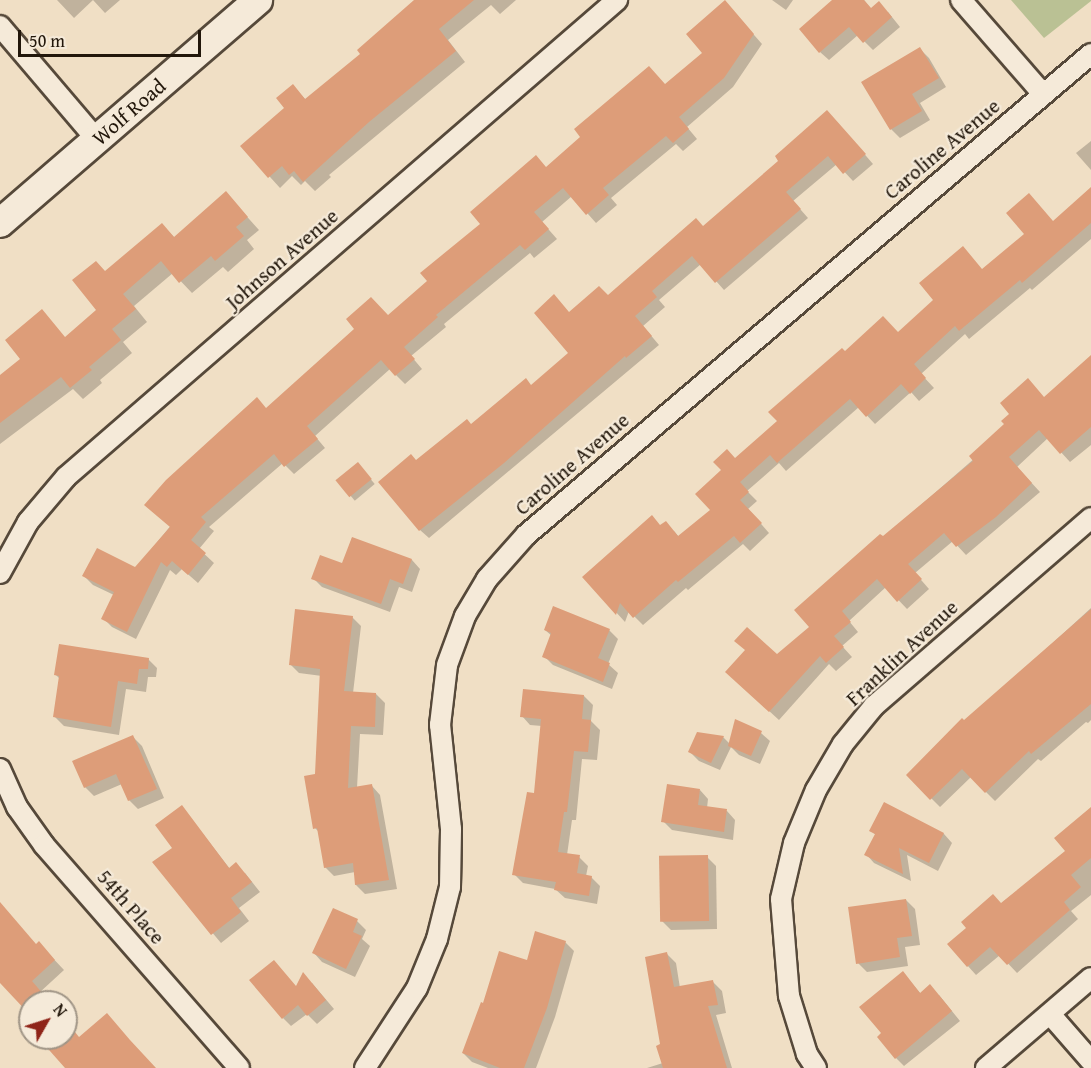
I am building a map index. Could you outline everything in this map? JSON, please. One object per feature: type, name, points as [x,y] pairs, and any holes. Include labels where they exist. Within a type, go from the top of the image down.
[{"type":"main road","name":"Wolf Road","points":[[0,224],[258,0]]},
{"type":"street","name":"Johnson Avenue","points":[[0,573],[28,522],[66,477],[617,0]]},
{"type":"street","points":[[961,0],[1043,94]]},
{"type":"street","points":[[0,26],[97,140]]},
{"type":"street","name":"Caroline Avenue","points":[[365,1068],[417,988],[436,939],[450,887],[451,829],[440,726],[447,665],[465,616],[487,579],[526,536],[1091,54]]},
{"type":"street","name":"Franklin Avenue","points":[[816,1068],[807,1054],[789,996],[781,899],[794,843],[816,790],[843,744],[874,706],[1091,518]]},
{"type":"street","name":"54th Place","points":[[0,769],[17,807],[44,845],[239,1068]]},
{"type":"street","points":[[986,1068],[1091,978]]},
{"type":"street","points":[[1050,1014],[1091,1061]]},
{"type":"green space","points":[[1011,0],[1091,0],[1091,1],[1044,38]]},
{"type":"building","points":[[414,0],[474,0],[439,29],[456,51],[369,122],[303,182],[294,171],[289,175],[282,166],[268,178],[240,146],[284,108],[276,98],[293,84],[305,99],[360,54],[357,50]]},
{"type":"building","points":[[725,0],[754,34],[724,78],[679,117],[689,129],[673,143],[666,136],[603,188],[609,195],[586,215],[563,188],[534,212],[549,229],[525,250],[520,245],[436,315],[438,317],[404,347],[415,359],[395,376],[381,360],[307,426],[318,439],[284,467],[274,454],[201,517],[206,522],[191,540],[206,553],[188,575],[172,561],[167,567],[161,562],[127,632],[101,619],[114,592],[82,576],[97,548],[135,567],[170,527],[144,505],[166,480],[257,397],[266,408],[354,329],[346,319],[371,297],[388,315],[427,281],[420,273],[480,224],[470,212],[536,155],[546,167],[580,137],[574,129],[649,66],[665,84],[702,53],[686,34]]},
{"type":"building","points":[[832,0],[864,0],[871,8],[879,1],[892,17],[863,43],[849,27],[819,53],[799,29]]},
{"type":"building","points":[[920,47],[939,78],[912,94],[922,111],[890,130],[861,82]]},
{"type":"building","points":[[827,110],[866,154],[843,174],[828,156],[786,192],[801,209],[715,283],[692,256],[652,291],[657,297],[635,316],[652,336],[626,358],[625,356],[504,463],[419,531],[378,482],[411,454],[416,460],[467,419],[471,424],[526,378],[531,385],[568,353],[534,313],[554,294],[569,312],[599,286],[608,295],[696,218],[703,226],[778,161],[775,156]]},
{"type":"building","points":[[1091,187],[1091,223],[1022,283],[1020,280],[959,331],[955,326],[914,364],[926,378],[910,394],[901,384],[866,417],[850,399],[777,463],[770,455],[740,482],[749,492],[740,500],[762,523],[740,543],[734,536],[678,582],[676,580],[633,618],[620,603],[616,615],[582,577],[652,515],[660,525],[666,521],[678,536],[710,510],[695,494],[721,470],[713,462],[727,449],[735,458],[777,421],[768,412],[842,348],[845,351],[883,316],[898,332],[933,300],[919,283],[963,246],[982,269],[1024,234],[1006,213],[1029,193],[1053,221]]},
{"type":"building","points":[[226,191],[248,217],[236,227],[244,236],[215,261],[211,256],[179,283],[161,261],[123,294],[136,309],[112,329],[121,340],[89,367],[92,370],[70,388],[61,377],[0,423],[0,375],[20,359],[5,340],[42,309],[65,337],[96,310],[72,280],[96,261],[105,271],[162,223],[174,237]]},
{"type":"building","points":[[1091,355],[1091,427],[1060,454],[1039,430],[1009,457],[1032,483],[996,517],[956,547],[944,533],[908,564],[922,579],[897,602],[877,579],[842,611],[851,622],[834,636],[844,647],[826,663],[820,656],[769,712],[725,672],[745,650],[734,641],[747,627],[777,654],[809,627],[794,610],[880,534],[883,536],[973,461],[969,456],[1004,424],[1001,421],[1009,414],[1000,403],[1028,378],[1044,397]]},
{"type":"building","points":[[358,462],[372,479],[349,497],[335,480]]},
{"type":"building","points":[[352,537],[412,559],[403,584],[390,579],[381,604],[311,579],[320,555],[342,563]]},
{"type":"building","points":[[553,606],[610,629],[598,658],[610,663],[603,682],[542,657],[551,633],[544,630]]},
{"type":"building","points":[[295,609],[353,616],[344,691],[376,693],[375,727],[351,726],[348,788],[372,784],[389,880],[355,885],[353,863],[324,868],[317,828],[313,829],[304,776],[315,774],[320,669],[289,665]]},
{"type":"building","points":[[1091,609],[1091,704],[1031,754],[1029,751],[985,793],[962,769],[930,800],[906,775],[962,718],[964,720]]},
{"type":"building","points":[[59,644],[149,658],[148,669],[139,669],[137,684],[118,681],[111,727],[53,717],[59,676],[54,675]]},
{"type":"building","points":[[523,689],[584,695],[582,719],[591,720],[588,752],[574,751],[567,812],[564,812],[558,852],[580,855],[577,873],[592,876],[589,896],[554,890],[556,882],[512,875],[527,792],[534,793],[541,719],[520,717]]},
{"type":"building","points":[[735,719],[762,731],[751,756],[728,746]]},
{"type":"building","points":[[697,732],[724,736],[711,763],[688,752]]},
{"type":"building","points":[[133,735],[157,789],[128,801],[116,774],[84,788],[72,761]]},
{"type":"building","points":[[667,784],[700,789],[698,805],[727,809],[724,832],[661,822]]},
{"type":"building","points":[[884,802],[944,833],[929,863],[899,848],[903,874],[864,855],[875,834],[869,831]]},
{"type":"building","points":[[182,805],[229,868],[236,862],[252,882],[231,898],[241,912],[211,935],[152,862],[172,848],[155,825]]},
{"type":"building","points":[[1091,807],[1091,858],[1071,875],[1081,887],[1064,902],[1070,910],[1007,965],[990,947],[967,967],[947,944],[966,928],[961,922],[993,894],[1001,903],[1065,851],[1054,838]]},
{"type":"building","points":[[708,855],[709,921],[660,922],[659,856]]},
{"type":"building","points":[[906,899],[912,936],[897,938],[900,957],[856,964],[848,907]]},
{"type":"building","points":[[0,902],[36,944],[39,941],[55,960],[32,981],[40,990],[18,990],[18,1002],[0,983]]},
{"type":"building","points":[[333,908],[358,919],[353,932],[362,936],[346,969],[312,953]]},
{"type":"building","points":[[535,931],[566,941],[547,1008],[524,1068],[500,1068],[462,1053],[481,1002],[483,1003],[499,951],[527,960]]},
{"type":"building","points":[[667,952],[674,987],[713,980],[718,1005],[708,1006],[727,1068],[663,1068],[656,1046],[660,1044],[645,957]]},
{"type":"building","points":[[274,960],[296,986],[303,972],[326,1000],[307,1016],[298,1005],[282,1019],[249,980]]},
{"type":"building","points":[[903,971],[920,993],[930,984],[952,1011],[895,1059],[877,1037],[881,1033],[859,1007]]},
{"type":"building","points":[[107,1013],[156,1068],[65,1068],[49,1050],[78,1050],[79,1037]]}]
